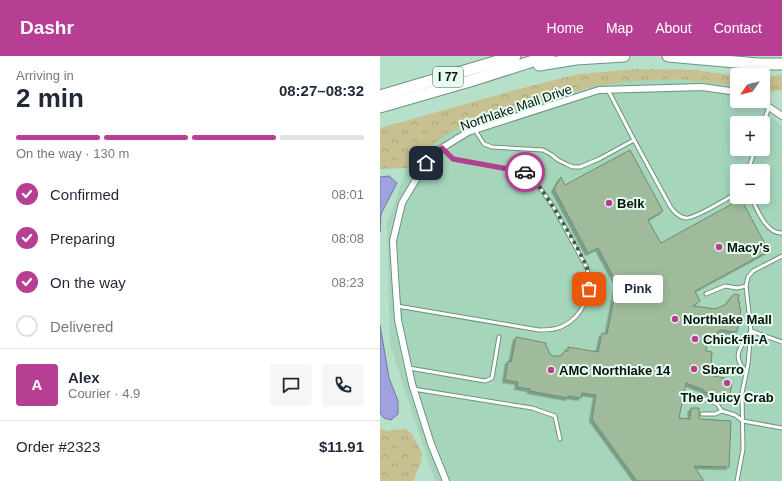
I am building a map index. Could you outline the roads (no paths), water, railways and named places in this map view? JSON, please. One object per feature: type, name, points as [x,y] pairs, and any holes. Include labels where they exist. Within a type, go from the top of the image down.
[{"type":"highway","name":"I 77","points":[[380,96],[515,56]]},
{"type":"highway","name":"I 77","points":[[380,106],[509,70],[549,56]]},
{"type":"highway","points":[[509,70],[576,59],[624,56]]},
{"type":"highway","points":[[668,56],[758,64],[782,64]]},
{"type":"street","name":"Northlake Mall Drive","points":[[446,481],[431,444],[413,390],[398,320],[397,306],[393,241],[402,203],[426,163],[442,148],[468,132],[599,90],[702,87],[730,91]]},
{"type":"street","points":[[770,108],[782,116]]},
{"type":"lane","points":[[608,90],[674,212],[685,218],[693,217],[730,197]]},
{"type":"lane","points":[[475,130],[484,144],[492,147],[543,150],[573,167],[586,166],[634,140]]},
{"type":"lane","points":[[397,306],[539,330],[551,329],[560,327],[571,320],[579,312],[585,303],[589,289],[590,278],[588,268],[553,206],[529,173],[453,159],[442,148]]},
{"type":"lane","points":[[755,204],[768,227],[778,233],[782,233]]},
{"type":"lane","points":[[737,481],[743,449],[742,393],[751,331],[746,286],[748,277],[753,271],[782,256]]},
{"type":"lane","points":[[706,294],[725,286],[737,288],[746,286]]},
{"type":"lane","points":[[751,331],[782,342]]},
{"type":"lane","points":[[746,371],[743,368],[738,356],[741,344],[751,331]]},
{"type":"lane","points":[[408,368],[485,381],[492,378],[499,337]]},
{"type":"lane","points":[[413,390],[532,408],[555,416],[560,439]]},
{"type":"lane","points":[[698,396],[717,404],[722,411],[735,415],[743,421],[782,428]]},
{"type":"lane","points":[[702,414],[715,414],[722,411]]},
{"type":"water","points":[[389,176],[397,183],[381,214],[380,232],[380,177]]},
{"type":"water","points":[[380,325],[389,378],[398,401],[398,414],[391,420],[384,418],[380,413]]},
{"type":"place","name":"Belk","points":[[609,203]]},
{"type":"place","name":"Macy's","points":[[719,247]]},
{"type":"place","name":"Pink","points":[[589,289]]},
{"type":"place","name":"Northlake Mall","points":[[675,319]]},
{"type":"place","name":"Chick-fil-A","points":[[695,339]]},
{"type":"place","name":"Sbarro","points":[[694,369]]},
{"type":"place","name":"AMC Northlake 14","points":[[551,370]]},
{"type":"place","name":"The Juicy Crab","points":[[727,383]]}]
